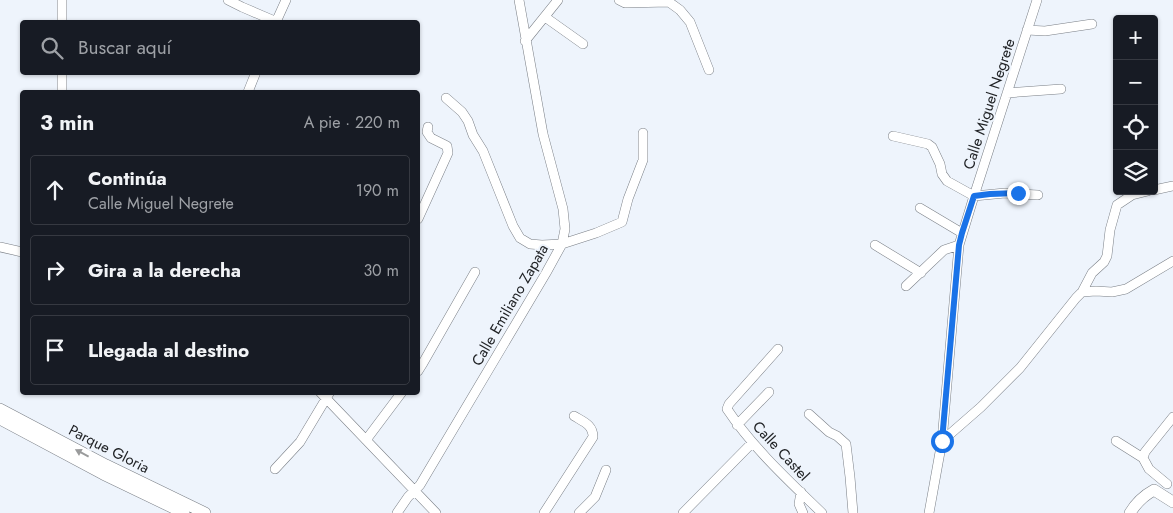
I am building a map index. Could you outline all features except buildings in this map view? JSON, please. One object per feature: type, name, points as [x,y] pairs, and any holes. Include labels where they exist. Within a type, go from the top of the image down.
[{"type":"main road","name":"Parque Gloria","points":[[0,408],[104,470],[184,513]]},
{"type":"main road","name":"Parque Gloria","points":[[0,420],[104,470],[205,513]]},
{"type":"main road","points":[[1130,513],[1145,495],[1154,490],[1173,502]]},
{"type":"street","points":[[62,0],[62,20]]},
{"type":"street","points":[[228,0],[271,20]]},
{"type":"street","points":[[277,20],[286,0]]},
{"type":"street","name":"Calle Emiliano Zapata","points":[[397,513],[420,485],[562,244],[565,229],[563,209],[543,134],[519,0]]},
{"type":"street","points":[[525,41],[558,0]]},
{"type":"street","points":[[619,0],[625,3],[669,2],[680,10],[690,22],[709,70]]},
{"type":"street","name":"Calle Miguel Negrete","points":[[929,513],[942,441],[959,245],[1037,0]]},
{"type":"street","points":[[544,16],[583,44]]},
{"type":"street","points":[[1026,30],[1045,31],[1092,24]]},
{"type":"street","points":[[62,75],[62,90]]},
{"type":"street","points":[[249,90],[255,75]]},
{"type":"street","points":[[1007,93],[1061,90]]},
{"type":"street","points":[[446,98],[462,112],[468,121],[473,135],[483,151],[513,226],[520,238],[530,244],[542,246],[562,244],[622,222],[628,199],[643,160],[643,133]]},
{"type":"street","points":[[420,215],[448,152],[446,146],[431,138],[427,132],[428,127]]},
{"type":"street","points":[[893,136],[925,143],[932,147],[940,164],[942,174],[947,181],[974,196],[1005,193],[1038,195]]},
{"type":"street","points":[[1158,189],[1173,186]]},
{"type":"street","points":[[942,441],[981,407],[1020,368],[1082,292],[1092,273],[1104,262],[1107,256],[1110,230],[1117,205],[1132,195]]},
{"type":"street","points":[[920,208],[962,233]]},
{"type":"street","points":[[874,245],[921,273]]},
{"type":"street","points":[[906,286],[944,250],[959,245]]},
{"type":"street","points":[[0,247],[20,252]]},
{"type":"street","points":[[1082,292],[1112,292],[1126,289],[1173,262]]},
{"type":"street","points":[[420,368],[475,272]]},
{"type":"street","name":"Calle Castel","points":[[778,349],[729,404],[727,409],[752,443],[822,513]]},
{"type":"street","points":[[737,425],[769,392]]},
{"type":"street","points":[[276,468],[300,442],[324,395]]},
{"type":"street","points":[[325,395],[436,513]]},
{"type":"street","points":[[366,440],[400,395]]},
{"type":"street","points":[[809,414],[846,444],[853,513]]},
{"type":"street","points":[[544,513],[593,438],[593,432],[589,425],[574,416]]},
{"type":"street","points":[[1143,458],[1145,452],[1173,417]]},
{"type":"street","points":[[1116,441],[1143,458],[1149,468],[1170,482],[1154,490]]},
{"type":"street","points":[[683,513],[752,443]]},
{"type":"street","points":[[579,513],[595,497],[606,470]]},
{"type":"street","points":[[801,492],[799,504],[803,513]]},
{"type":"route","points":[[942,441],[955,282],[962,233],[974,196],[1018,193]]}]
